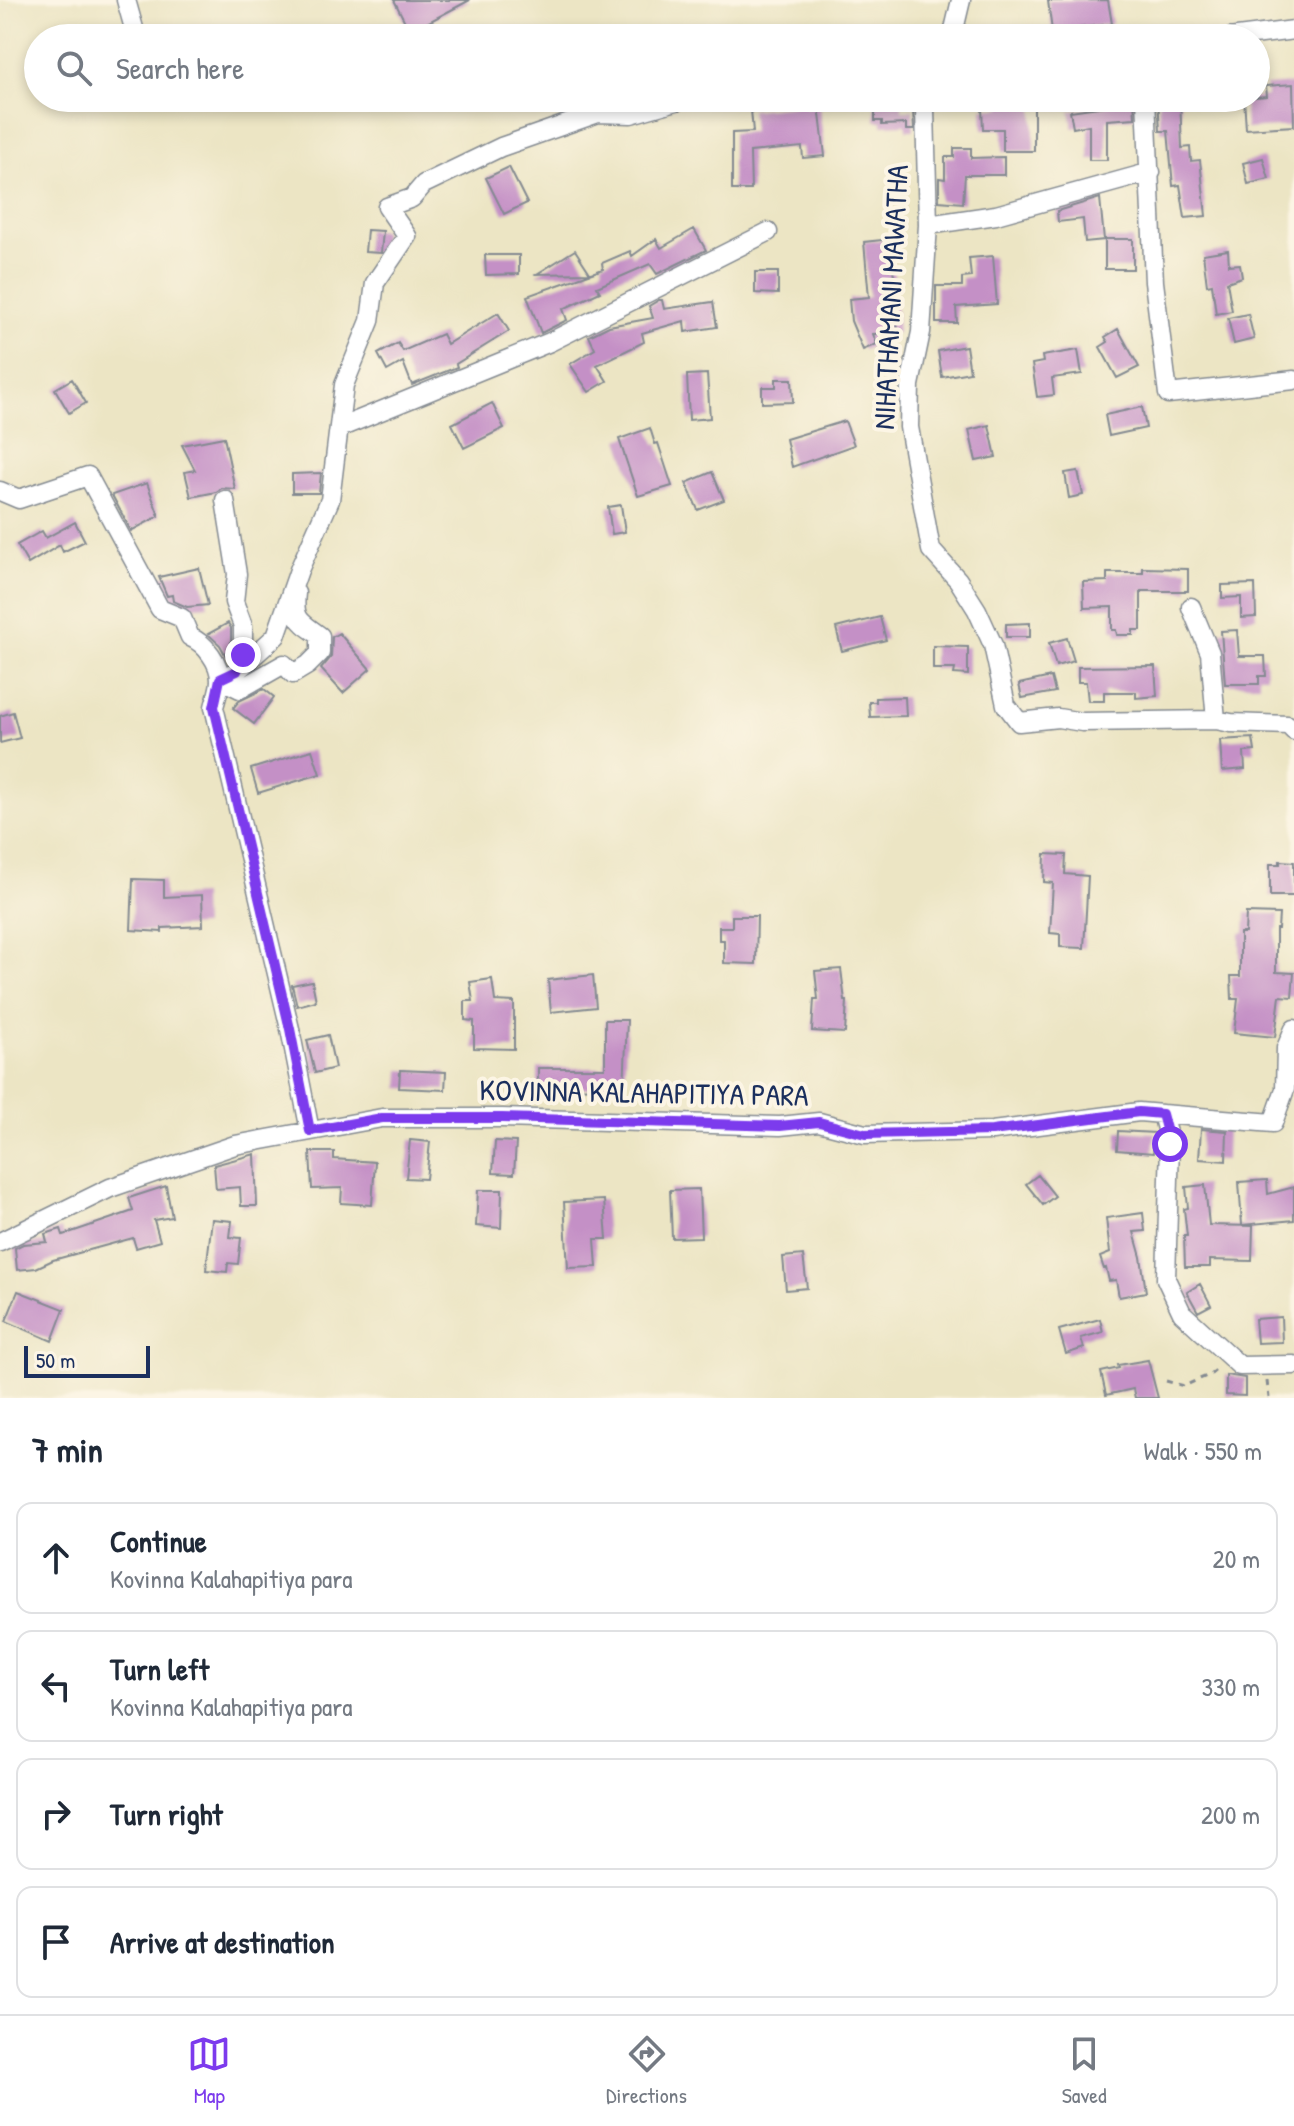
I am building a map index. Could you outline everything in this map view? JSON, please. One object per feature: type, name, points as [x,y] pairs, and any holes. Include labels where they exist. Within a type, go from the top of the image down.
[{"type":"street","points":[[126,0],[133,24]]},
{"type":"street","points":[[955,24],[961,0]]},
{"type":"street","points":[[1270,33],[1294,30]]},
{"type":"street","points":[[229,675],[276,636],[299,570],[330,500],[344,385],[370,321],[375,283],[407,236],[387,207],[412,198],[424,184],[501,147],[598,113],[638,112]]},
{"type":"street","name":"NIHATHAMANI MAWATHA","points":[[925,112],[928,225],[921,332],[910,385],[909,427],[931,550],[958,580],[977,610],[993,645],[1006,705],[1019,722],[1058,718],[1082,722],[1216,720],[1288,725],[1294,731]]},
{"type":"street","points":[[1147,112],[1154,282],[1168,394],[1294,380]]},
{"type":"street","points":[[928,225],[996,215],[1151,172]]},
{"type":"street","points":[[339,428],[550,342],[768,232]]},
{"type":"street","points":[[0,491],[19,499],[88,476],[160,609],[182,618],[190,637],[202,642],[214,662],[240,689],[284,664],[293,674],[320,653],[320,636],[297,618],[294,610],[299,570]]},
{"type":"street","points":[[225,500],[237,574],[234,602],[243,626],[243,655],[229,675],[214,707],[290,1029],[310,1131]]},
{"type":"street","points":[[1191,607],[1210,653],[1216,720]]},
{"type":"street","name":"KOVINNA KALAHAPITIYA PARA","points":[[0,1242],[110,1188],[235,1145],[382,1118],[780,1126],[819,1122],[865,1134],[992,1131],[1139,1112],[1273,1123],[1285,1089],[1286,1048],[1294,1029]]},
{"type":"street","points":[[1162,1114],[1170,1144],[1166,1279],[1182,1313],[1240,1366],[1294,1365]]},
{"type":"path","points":[[1166,1381],[1184,1386],[1211,1374],[1228,1358]]},
{"type":"building","points":[[394,0],[470,0],[425,24],[406,24]]},
{"type":"building","points":[[1108,0],[1112,24],[1051,24],[1048,1]]},
{"type":"building","points":[[1293,84],[1294,126],[1246,129],[1245,112],[1270,112],[1270,86]]},
{"type":"building","points":[[751,112],[820,112],[825,156],[803,158],[802,147],[750,152],[751,190],[732,190],[732,133],[753,132]]},
{"type":"building","points":[[875,112],[913,112],[914,130],[906,130],[906,124],[882,125],[882,121],[875,121]]},
{"type":"building","points":[[982,112],[1034,112],[1034,151],[1003,151],[1003,129],[983,129]]},
{"type":"building","points":[[1070,112],[1135,112],[1135,118],[1107,120],[1107,160],[1089,160],[1089,125],[1073,128]]},
{"type":"building","points":[[1159,112],[1181,112],[1182,148],[1190,147],[1191,161],[1200,160],[1206,216],[1185,218],[1180,185],[1173,186],[1168,131],[1160,131]]},
{"type":"building","points":[[954,148],[971,148],[971,158],[1004,157],[1004,175],[965,175],[963,203],[939,201],[939,178],[945,179],[945,157],[954,157]]},
{"type":"building","points":[[1263,158],[1269,179],[1248,184],[1243,163]]},
{"type":"building","points":[[509,167],[527,203],[504,214],[486,178]]},
{"type":"building","points":[[1100,198],[1104,240],[1085,242],[1083,219],[1058,222],[1057,211]]},
{"type":"building","points":[[694,229],[706,250],[657,274],[650,264],[597,287],[600,292],[563,309],[567,320],[541,333],[527,296],[603,269],[602,263],[630,251],[632,256],[656,239],[661,248]]},
{"type":"building","points":[[367,230],[383,231],[381,253],[365,252]]},
{"type":"building","points":[[891,239],[898,333],[873,334],[877,344],[863,350],[851,321],[849,299],[869,297],[864,242]]},
{"type":"building","points":[[1105,239],[1133,239],[1133,269],[1105,269]]},
{"type":"building","points":[[575,250],[590,273],[537,274]]},
{"type":"building","points":[[1228,250],[1229,265],[1240,264],[1242,277],[1227,282],[1232,311],[1216,314],[1212,284],[1207,285],[1203,254]]},
{"type":"building","points":[[485,255],[519,255],[519,274],[486,275]]},
{"type":"building","points":[[993,256],[997,304],[956,307],[957,323],[936,323],[936,286],[962,286],[962,278],[971,277],[969,258]]},
{"type":"building","points":[[755,272],[778,272],[778,294],[755,293]]},
{"type":"building","points":[[662,300],[664,309],[713,302],[717,327],[685,332],[684,321],[642,333],[644,342],[597,365],[607,381],[589,392],[570,364],[595,349],[589,336],[609,326],[653,318],[649,306]]},
{"type":"building","points":[[498,313],[509,331],[456,364],[457,367],[412,385],[403,362],[387,371],[378,354],[398,343],[403,351],[442,334],[447,344]]},
{"type":"building","points":[[1248,314],[1254,339],[1234,344],[1228,318]]},
{"type":"building","points":[[1118,329],[1139,367],[1117,378],[1100,347],[1108,342],[1105,337]]},
{"type":"building","points":[[966,346],[970,372],[942,377],[938,351]]},
{"type":"building","points":[[1078,350],[1082,374],[1052,378],[1054,395],[1037,397],[1032,364],[1043,362],[1042,356]]},
{"type":"building","points":[[707,374],[710,418],[689,420],[687,375]]},
{"type":"building","points":[[72,379],[86,403],[69,413],[55,389]]},
{"type":"building","points":[[776,379],[792,379],[793,402],[762,403],[762,387],[776,387]]},
{"type":"building","points":[[492,403],[504,428],[464,448],[452,424]]},
{"type":"building","points":[[1142,407],[1146,428],[1109,436],[1105,415]]},
{"type":"building","points":[[845,421],[854,445],[792,467],[786,439]]},
{"type":"building","points":[[989,425],[996,457],[976,461],[969,430]]},
{"type":"building","points":[[650,428],[672,486],[638,496],[619,439]]},
{"type":"building","points":[[224,437],[235,489],[222,488],[191,497],[185,472],[195,470],[182,445]]},
{"type":"building","points":[[1078,471],[1083,495],[1069,498],[1065,473]]},
{"type":"building","points":[[712,472],[724,500],[698,510],[686,483]]},
{"type":"building","points":[[321,473],[319,493],[292,493],[292,474]]},
{"type":"building","points":[[147,483],[159,516],[131,531],[112,495]]},
{"type":"building","points":[[621,505],[625,532],[612,534],[608,507]]},
{"type":"building","points":[[75,522],[85,541],[63,552],[60,545],[28,564],[17,545],[42,531],[46,538]]},
{"type":"building","points":[[199,568],[208,605],[187,607],[173,601],[172,595],[167,596],[159,577]]},
{"type":"building","points":[[1143,568],[1188,569],[1188,591],[1141,591],[1141,630],[1133,630],[1133,635],[1117,635],[1116,630],[1112,630],[1112,607],[1084,608],[1083,582],[1107,581],[1107,573],[1143,573]]},
{"type":"building","points":[[1255,584],[1256,617],[1241,618],[1241,597],[1222,598],[1222,585]]},
{"type":"building","points":[[880,617],[886,640],[842,651],[836,628]]},
{"type":"building","points":[[228,623],[231,628],[231,653],[226,656],[208,634]]},
{"type":"building","points":[[1030,623],[1030,637],[1006,637],[1006,624]]},
{"type":"building","points":[[1237,630],[1239,656],[1265,656],[1266,676],[1259,676],[1259,684],[1225,684],[1221,631]]},
{"type":"building","points":[[339,633],[370,669],[343,693],[321,669],[331,657],[332,637]]},
{"type":"building","points":[[1067,638],[1074,661],[1056,666],[1049,643]]},
{"type":"building","points":[[933,646],[968,647],[968,675],[954,674],[955,669],[933,669]]},
{"type":"building","points":[[1155,666],[1157,696],[1136,698],[1136,692],[1104,692],[1104,701],[1088,701],[1086,682],[1078,682],[1078,667]]},
{"type":"building","points":[[1051,677],[1055,692],[1022,698],[1019,684]]},
{"type":"building","points":[[264,689],[274,697],[254,724],[233,708],[239,701]]},
{"type":"building","points":[[905,697],[906,716],[870,717],[869,702],[876,702],[876,698]]},
{"type":"building","points":[[13,712],[20,738],[0,743],[0,716]]},
{"type":"building","points":[[1253,738],[1255,751],[1244,752],[1245,769],[1222,771],[1220,740]]},
{"type":"building","points":[[312,750],[320,774],[258,793],[251,769]]},
{"type":"building","points":[[1045,854],[1066,855],[1065,874],[1088,876],[1084,948],[1060,947],[1060,934],[1050,933],[1053,883],[1044,882]]},
{"type":"building","points":[[1280,861],[1294,862],[1294,896],[1270,896],[1270,864],[1280,864]]},
{"type":"building","points":[[133,879],[164,880],[164,897],[202,895],[203,926],[162,928],[162,932],[131,930]]},
{"type":"building","points":[[1246,913],[1279,914],[1276,972],[1294,973],[1292,997],[1280,996],[1275,1037],[1234,1033],[1238,999],[1232,999],[1231,976],[1240,976],[1240,933],[1245,933]]},
{"type":"building","points":[[732,916],[757,916],[756,964],[724,963],[724,940],[719,940],[719,927],[732,927]]},
{"type":"building","points":[[841,969],[847,1001],[845,1033],[812,1031],[814,999],[818,999],[815,971]]},
{"type":"building","points":[[593,975],[596,1007],[551,1012],[548,980]]},
{"type":"building","points":[[492,979],[495,1001],[514,1002],[514,1049],[474,1048],[474,1021],[465,1020],[465,1001],[473,1001],[470,982]]},
{"type":"building","points":[[312,981],[316,1001],[297,1006],[292,985]]},
{"type":"building","points":[[605,1020],[627,1020],[624,1089],[538,1088],[538,1068],[605,1068]]},
{"type":"building","points":[[328,1035],[335,1068],[315,1073],[307,1040]]},
{"type":"building","points":[[400,1070],[446,1072],[445,1090],[399,1088]]},
{"type":"building","points":[[1201,1129],[1227,1131],[1226,1161],[1199,1159]]},
{"type":"building","points":[[1118,1131],[1155,1133],[1153,1153],[1117,1150]]},
{"type":"building","points":[[410,1140],[430,1142],[426,1179],[406,1178]]},
{"type":"building","points":[[495,1141],[516,1142],[514,1174],[493,1173]]},
{"type":"building","points":[[310,1152],[334,1152],[334,1159],[375,1162],[372,1205],[341,1203],[342,1188],[312,1189]]},
{"type":"building","points":[[255,1154],[257,1206],[241,1206],[240,1187],[216,1189],[214,1165]]},
{"type":"building","points":[[1038,1175],[1055,1196],[1043,1205],[1026,1184]]},
{"type":"building","points":[[1267,1180],[1268,1194],[1294,1187],[1294,1220],[1242,1225],[1239,1182]]},
{"type":"building","points":[[1205,1185],[1209,1225],[1253,1226],[1252,1261],[1210,1260],[1210,1267],[1185,1267],[1186,1187]]},
{"type":"building","points":[[166,1186],[172,1217],[154,1220],[160,1241],[136,1248],[133,1238],[53,1260],[36,1268],[17,1270],[15,1248],[23,1244],[47,1242],[45,1234],[61,1229],[63,1235],[133,1211],[129,1198]]},
{"type":"building","points":[[699,1189],[701,1237],[672,1238],[670,1190]]},
{"type":"building","points":[[478,1190],[502,1190],[501,1228],[476,1226]]},
{"type":"building","points":[[604,1200],[607,1239],[595,1239],[597,1267],[568,1268],[564,1202]]},
{"type":"building","points":[[1143,1213],[1145,1231],[1134,1232],[1146,1292],[1119,1297],[1116,1280],[1109,1281],[1100,1257],[1110,1253],[1106,1218]]},
{"type":"building","points":[[212,1219],[232,1221],[230,1237],[241,1238],[238,1264],[228,1263],[227,1272],[206,1270]]},
{"type":"building","points":[[803,1255],[807,1288],[786,1290],[783,1257]]},
{"type":"building","points":[[1200,1284],[1211,1305],[1198,1312],[1187,1292]]},
{"type":"building","points":[[18,1291],[64,1309],[52,1341],[6,1321]]},
{"type":"building","points":[[1281,1317],[1282,1342],[1257,1343],[1255,1319]]},
{"type":"building","points":[[1100,1319],[1103,1332],[1081,1338],[1084,1348],[1066,1354],[1059,1330]]},
{"type":"building","points":[[1148,1360],[1158,1398],[1135,1398],[1133,1389],[1106,1395],[1101,1372],[1119,1368],[1118,1365]]},
{"type":"building","points":[[1226,1375],[1245,1378],[1245,1396],[1226,1395]]},
{"type":"route","points":[[243,655],[237,671],[220,679],[214,707],[290,1029],[310,1131],[382,1118],[502,1118],[780,1126],[819,1122],[865,1134],[992,1131],[1139,1112],[1162,1114],[1170,1144]]}]
